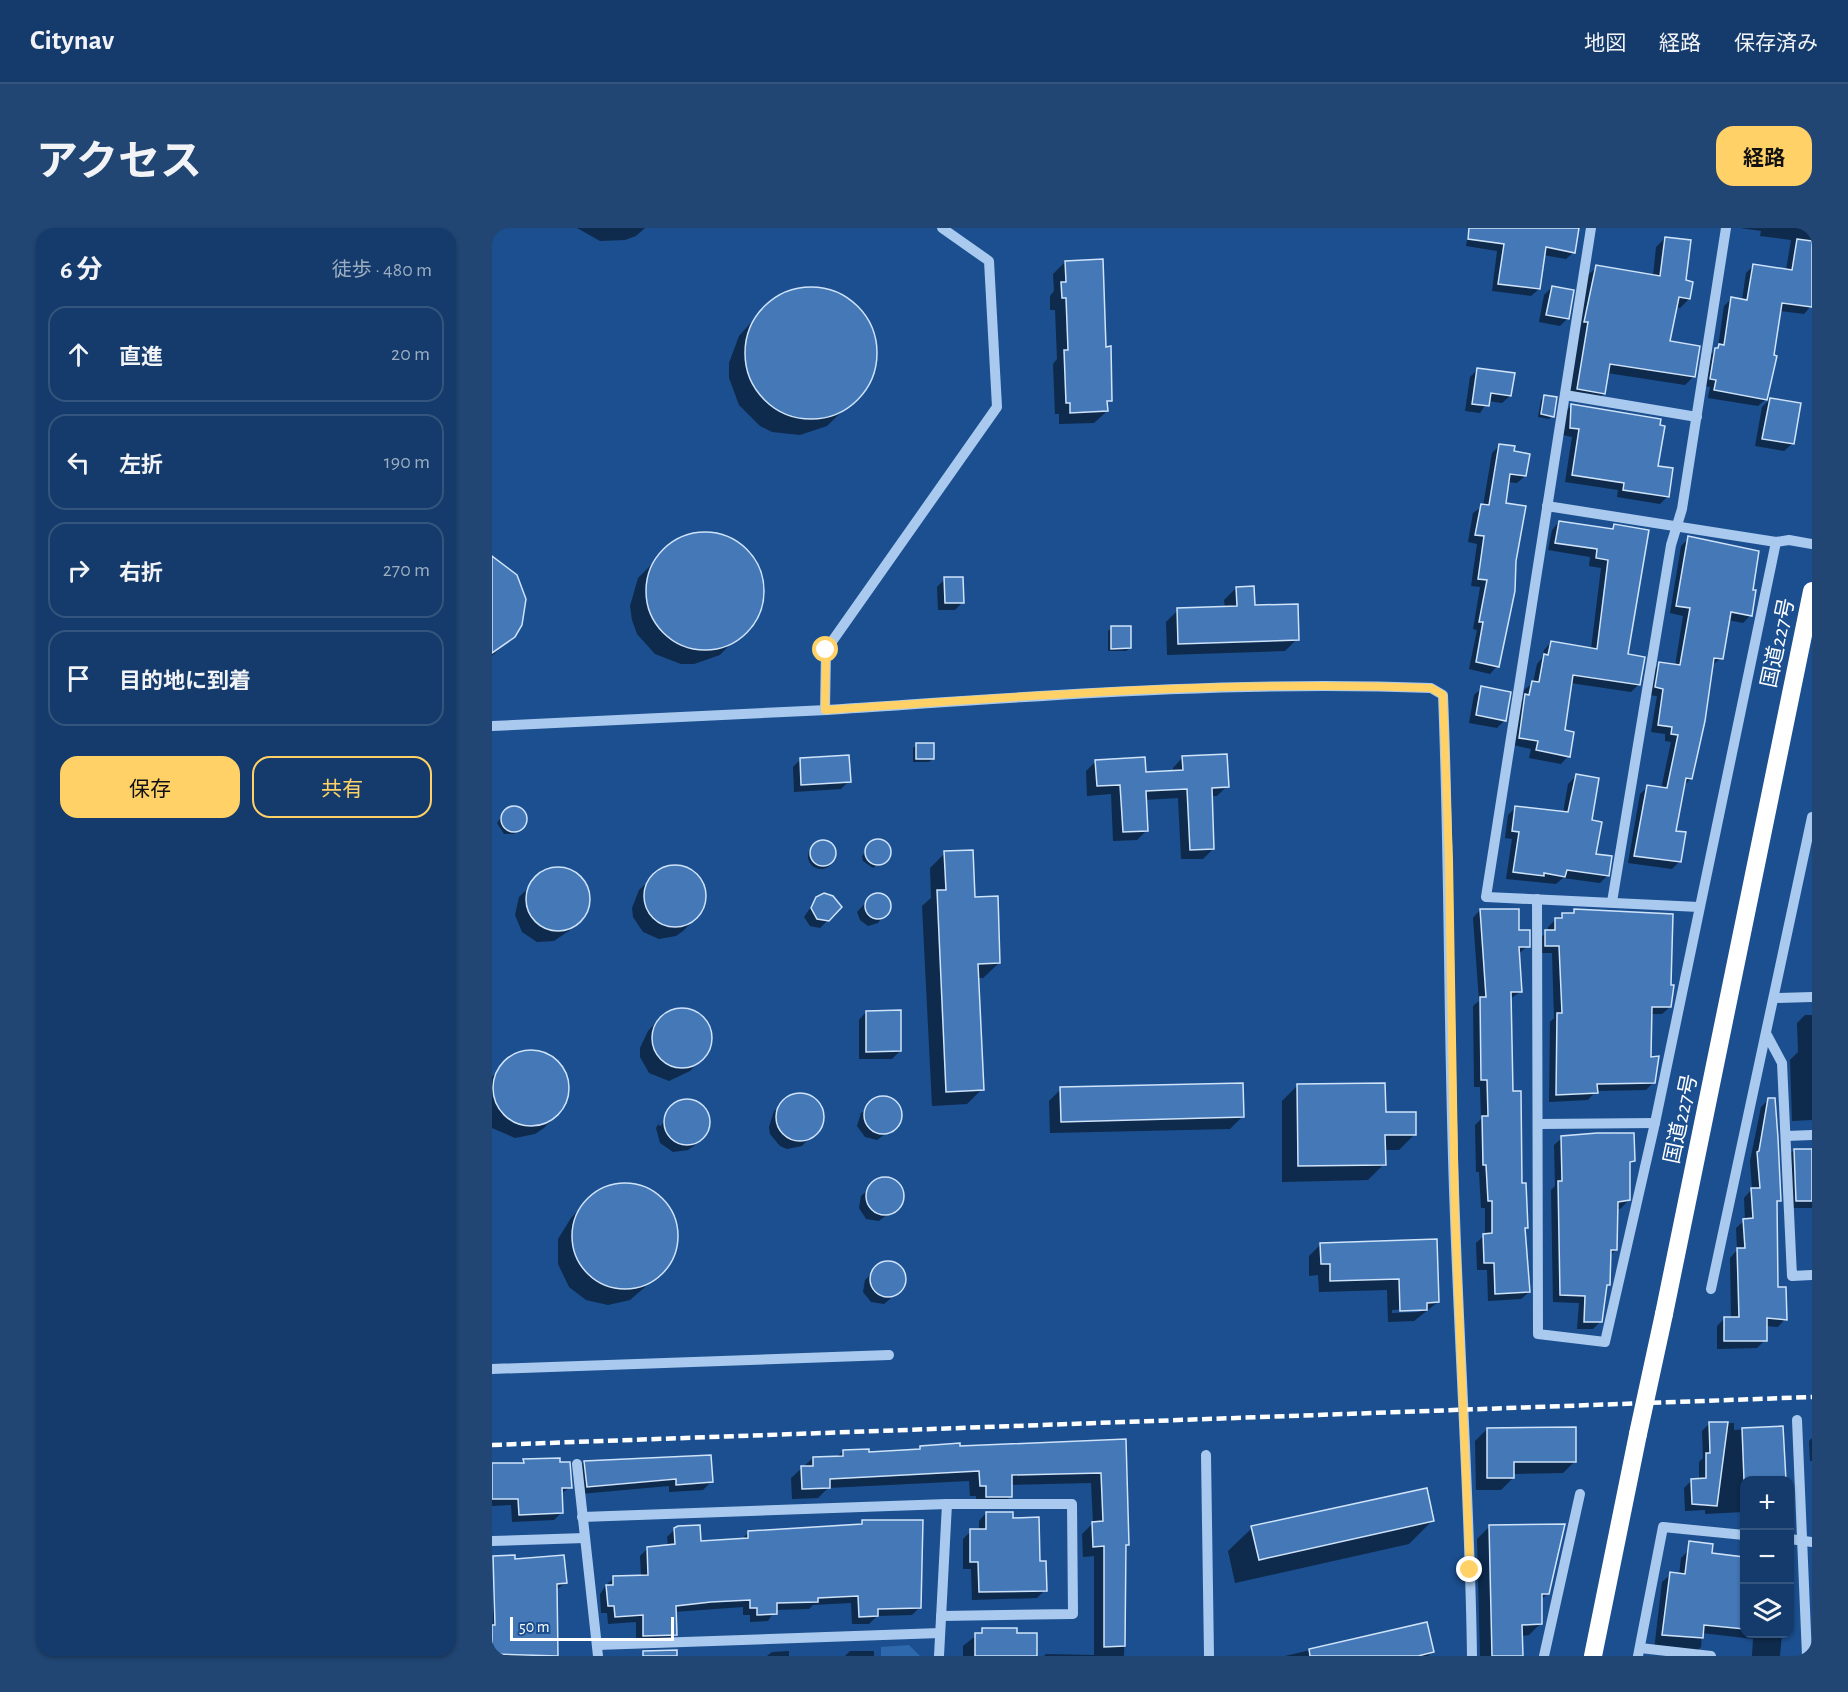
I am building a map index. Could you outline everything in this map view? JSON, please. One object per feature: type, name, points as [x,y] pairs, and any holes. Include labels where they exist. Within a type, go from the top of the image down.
[{"type":"highway","name":"国道227号","points":[[1593,1656],[1812,591]]},
{"type":"street","points":[[825,710],[826,650],[997,407],[989,261],[942,228]]},
{"type":"street","points":[[1590,228],[1486,897],[1699,907]]},
{"type":"street","points":[[1612,902],[1671,545],[1677,527],[1697,417],[1726,228]]},
{"type":"street","points":[[1564,395],[1697,417]]},
{"type":"street","points":[[1547,506],[1776,542],[1789,540],[1812,544]]},
{"type":"street","points":[[1538,899],[1538,1335],[1605,1342],[1655,1123],[1776,542]]},
{"type":"street","points":[[492,726],[825,710],[1003,698],[1322,684],[1431,688],[1443,695],[1449,860],[1455,1217],[1465,1408],[1472,1656]]},
{"type":"street","points":[[1711,1288],[1807,865],[1812,817]]},
{"type":"street","points":[[1775,998],[1812,997]]},
{"type":"street","points":[[1767,1035],[1782,1063],[1792,1276],[1812,1275]]},
{"type":"street","points":[[1539,1124],[1655,1123]]},
{"type":"street","points":[[1786,1136],[1812,1135]]},
{"type":"street","points":[[492,1369],[889,1355]]},
{"type":"street","points":[[1797,1420],[1807,1541],[1807,1656]]},
{"type":"street","points":[[1206,1455],[1209,1656]]},
{"type":"street","points":[[577,1464],[597,1650],[940,1633]]},
{"type":"street","points":[[1544,1656],[1580,1494]]},
{"type":"street","points":[[582,1517],[947,1504],[1072,1504],[1073,1614],[941,1616]]},
{"type":"street","points":[[939,1656],[947,1504]]},
{"type":"street","points":[[1711,1656],[1639,1652],[1663,1527],[1740,1535]]},
{"type":"street","points":[[492,1542],[585,1538]]},
{"type":"shaded area","points":[[909,1645],[920,1656],[881,1656],[881,1647]]},
{"type":"building","points":[[1469,228],[1579,228],[1575,253],[1546,247],[1540,289],[1498,284],[1504,244],[1468,239]]},
{"type":"building","points":[[1665,237],[1691,240],[1686,280],[1693,282],[1690,299],[1679,297],[1670,341],[1700,346],[1695,377],[1610,364],[1605,394],[1577,389],[1588,322],[1584,322],[1596,265],[1660,276]]},
{"type":"building","points":[[1797,239],[1812,241],[1812,307],[1782,303],[1774,355],[1777,356],[1767,400],[1714,390],[1716,380],[1710,379],[1715,348],[1718,348],[1719,344],[1724,345],[1731,297],[1747,300],[1753,264],[1792,270]]},
{"type":"building","points":[[1103,259],[1106,347],[1111,346],[1112,401],[1107,401],[1108,411],[1070,413],[1070,403],[1066,403],[1064,350],[1068,350],[1066,298],[1062,298],[1061,282],[1066,282],[1065,261]]},
{"type":"building","points":[[1552,286],[1574,290],[1569,319],[1546,315]]},
{"type":"building","points":[[811,287],[836,292],[858,306],[872,328],[877,353],[872,378],[858,400],[836,414],[811,419],[786,414],[764,400],[750,378],[745,353],[750,328],[764,306],[786,292]]},
{"type":"building","points":[[1477,368],[1515,373],[1511,396],[1491,393],[1489,406],[1472,404]]},
{"type":"building","points":[[1544,395],[1557,397],[1554,417],[1541,414]]},
{"type":"building","points":[[1770,398],[1801,403],[1794,444],[1762,439]]},
{"type":"building","points":[[1571,404],[1661,419],[1660,425],[1665,426],[1658,466],[1673,468],[1669,497],[1623,490],[1624,483],[1572,475],[1579,429],[1570,428]]},
{"type":"building","points":[[1499,444],[1515,446],[1514,451],[1530,454],[1526,476],[1510,474],[1506,503],[1526,506],[1516,561],[1515,591],[1499,667],[1476,662],[1483,622],[1479,622],[1487,580],[1478,579],[1484,536],[1475,535],[1481,504],[1489,505]]},
{"type":"building","points":[[1559,521],[1613,529],[1614,524],[1649,530],[1628,654],[1645,657],[1640,685],[1573,675],[1565,730],[1574,732],[1570,757],[1536,750],[1538,741],[1519,738],[1525,694],[1529,695],[1532,681],[1539,682],[1544,654],[1548,655],[1551,641],[1597,649],[1608,560],[1596,558],[1597,549],[1555,543]]},
{"type":"building","points":[[705,532],[738,542],[754,558],[764,591],[754,624],[738,640],[705,650],[672,640],[656,624],[646,591],[656,558],[672,542]]},
{"type":"building","points":[[1688,536],[1759,551],[1752,616],[1731,612],[1723,659],[1714,658],[1705,721],[1692,779],[1686,778],[1676,831],[1686,832],[1681,862],[1634,856],[1647,785],[1667,788],[1678,735],[1671,734],[1672,727],[1658,725],[1663,689],[1655,687],[1659,662],[1680,665],[1690,608],[1676,606]]},
{"type":"building","points":[[492,556],[517,575],[526,599],[522,625],[515,637],[492,653]]},
{"type":"building","points":[[944,577],[963,577],[964,603],[945,603]]},
{"type":"building","points":[[1254,586],[1255,605],[1298,604],[1299,640],[1178,644],[1177,608],[1237,606],[1236,587]]},
{"type":"building","points":[[1111,626],[1131,626],[1131,648],[1111,649]]},
{"type":"building","points":[[1481,686],[1511,692],[1506,721],[1476,715]]},
{"type":"building","points":[[916,743],[934,743],[934,759],[916,759]]},
{"type":"building","points":[[1227,754],[1229,787],[1212,788],[1214,849],[1190,850],[1187,789],[1146,791],[1148,831],[1123,832],[1120,785],[1097,786],[1095,760],[1145,757],[1146,772],[1183,770],[1182,756]]},
{"type":"building","points":[[849,755],[851,782],[801,785],[800,758]]},
{"type":"building","points":[[1576,774],[1599,778],[1592,820],[1602,822],[1596,854],[1612,856],[1609,876],[1567,870],[1565,877],[1544,873],[1544,876],[1513,872],[1519,832],[1512,831],[1515,806],[1568,812]]},
{"type":"building","points":[[514,806],[523,810],[527,819],[523,828],[514,832],[505,828],[501,819],[505,810]]},
{"type":"building","points":[[878,839],[887,843],[891,852],[887,861],[878,865],[869,861],[865,852],[869,843]]},
{"type":"building","points":[[823,840],[832,844],[836,853],[832,862],[823,866],[814,862],[810,853],[814,844]]},
{"type":"building","points":[[973,850],[975,897],[998,896],[1000,963],[978,964],[984,1090],[946,1092],[937,890],[946,890],[944,851]]},
{"type":"building","points":[[669,865],[681,865],[697,874],[704,884],[706,896],[704,908],[697,918],[681,927],[669,927],[658,922],[649,913],[644,902],[644,890],[649,879],[658,870]]},
{"type":"building","points":[[558,867],[570,869],[581,876],[588,887],[590,899],[588,911],[581,922],[570,929],[558,931],[546,929],[535,922],[528,911],[526,899],[528,887],[535,876],[546,869]]},
{"type":"building","points":[[824,893],[833,896],[842,907],[829,921],[817,919],[811,908],[816,897]]},
{"type":"building","points":[[878,893],[887,897],[891,906],[887,915],[878,919],[869,915],[865,906],[869,897]]},
{"type":"building","points":[[1480,909],[1519,909],[1519,930],[1530,930],[1530,947],[1519,947],[1522,992],[1511,992],[1513,1091],[1521,1091],[1522,1183],[1526,1183],[1528,1228],[1525,1228],[1530,1292],[1495,1294],[1494,1263],[1484,1263],[1483,1234],[1492,1233],[1492,1201],[1488,1201],[1486,1165],[1483,1165],[1482,1116],[1488,1116],[1487,1080],[1481,1080],[1480,997],[1486,997]]},
{"type":"building","points":[[1574,909],[1673,914],[1671,985],[1674,985],[1671,1007],[1652,1007],[1651,1057],[1659,1056],[1655,1083],[1597,1084],[1598,1093],[1556,1095],[1557,1013],[1562,1013],[1559,946],[1545,946],[1545,930],[1555,930],[1555,918],[1562,918],[1562,913],[1574,913]]},
{"type":"building","points":[[676,1008],[688,1008],[699,1013],[707,1021],[712,1038],[710,1050],[699,1063],[688,1068],[676,1068],[665,1063],[657,1055],[652,1044],[652,1032],[657,1021],[665,1013]]},
{"type":"building","points":[[901,1010],[901,1051],[866,1052],[866,1011]]},
{"type":"building","points":[[524,1050],[538,1050],[552,1056],[563,1067],[569,1081],[566,1103],[558,1115],[538,1126],[524,1126],[510,1120],[499,1109],[493,1095],[493,1081],[499,1067],[510,1056]]},
{"type":"building","points":[[1243,1083],[1244,1117],[1061,1122],[1060,1087]]},
{"type":"building","points":[[1385,1083],[1386,1112],[1416,1112],[1416,1135],[1385,1135],[1386,1165],[1298,1166],[1297,1084]]},
{"type":"building","points":[[795,1093],[805,1093],[817,1100],[824,1112],[824,1122],[817,1134],[805,1141],[795,1141],[780,1130],[776,1122],[776,1112],[787,1097]]},
{"type":"building","points":[[883,1096],[896,1102],[902,1115],[896,1128],[883,1134],[870,1128],[864,1115],[870,1102]]},
{"type":"building","points":[[1768,1098],[1775,1098],[1781,1201],[1777,1201],[1778,1287],[1786,1287],[1787,1320],[1767,1318],[1767,1341],[1724,1341],[1724,1317],[1739,1317],[1737,1248],[1745,1248],[1743,1219],[1753,1218],[1751,1188],[1760,1188],[1757,1152]]},
{"type":"building","points":[[687,1099],[696,1100],[704,1105],[709,1113],[709,1131],[704,1139],[696,1144],[687,1145],[678,1144],[670,1139],[665,1131],[664,1122],[665,1113],[670,1105],[678,1100]]},
{"type":"building","points":[[1634,1133],[1635,1161],[1630,1162],[1630,1200],[1618,1202],[1617,1250],[1611,1250],[1610,1285],[1607,1285],[1602,1322],[1584,1322],[1585,1296],[1560,1295],[1558,1181],[1562,1181],[1561,1136]]},
{"type":"building","points":[[1794,1149],[1812,1149],[1812,1201],[1796,1201]]},
{"type":"building","points":[[885,1177],[898,1183],[904,1196],[898,1209],[885,1215],[872,1209],[866,1196],[872,1183]]},
{"type":"building","points":[[625,1183],[645,1187],[663,1198],[674,1216],[678,1236],[674,1256],[663,1274],[645,1285],[625,1289],[605,1285],[587,1274],[576,1256],[572,1236],[576,1216],[587,1198],[605,1187]]},
{"type":"building","points":[[1437,1239],[1439,1302],[1427,1303],[1427,1310],[1400,1311],[1399,1279],[1330,1281],[1330,1264],[1321,1264],[1320,1243]]},
{"type":"building","points":[[888,1261],[901,1266],[906,1279],[901,1292],[888,1297],[875,1292],[870,1279],[875,1266]]},
{"type":"building","points":[[1709,1422],[1728,1422],[1717,1506],[1692,1504],[1691,1479],[1706,1478],[1706,1453],[1710,1453]]},
{"type":"building","points":[[1783,1426],[1786,1476],[1744,1476],[1742,1428]]},
{"type":"building","points":[[1576,1427],[1576,1462],[1514,1462],[1514,1478],[1487,1478],[1487,1428]]},
{"type":"building","points":[[1126,1439],[1129,1545],[1126,1545],[1125,1646],[1104,1647],[1104,1546],[1093,1547],[1092,1522],[1103,1521],[1101,1473],[1012,1475],[1012,1497],[986,1497],[986,1486],[980,1486],[979,1471],[830,1479],[830,1488],[802,1489],[801,1466],[813,1466],[813,1457],[843,1456],[843,1450],[869,1449],[869,1452],[920,1449],[920,1446],[960,1443],[960,1446]]},
{"type":"building","points":[[711,1455],[713,1482],[676,1485],[676,1479],[587,1487],[584,1461]]},
{"type":"building","points":[[560,1458],[560,1462],[570,1462],[572,1488],[562,1488],[563,1513],[519,1515],[518,1499],[492,1499],[492,1463],[524,1463],[523,1459]]},
{"type":"building","points":[[1427,1488],[1434,1521],[1259,1560],[1251,1526]]},
{"type":"building","points":[[986,1512],[1013,1512],[1013,1518],[1039,1517],[1040,1561],[1046,1561],[1047,1591],[979,1592],[978,1562],[970,1562],[970,1529],[986,1529]]},
{"type":"building","points":[[862,1520],[923,1520],[921,1608],[878,1609],[878,1616],[859,1617],[858,1596],[818,1598],[818,1602],[777,1603],[777,1614],[757,1615],[757,1608],[750,1608],[750,1600],[711,1602],[676,1606],[677,1635],[643,1636],[643,1615],[615,1617],[614,1606],[608,1606],[606,1585],[613,1585],[613,1576],[648,1575],[647,1547],[675,1544],[674,1528],[678,1526],[700,1525],[701,1541],[748,1538],[748,1531],[862,1524]]},
{"type":"building","points":[[1565,1524],[1549,1594],[1542,1594],[1542,1624],[1522,1625],[1523,1656],[1492,1656],[1489,1525]]},
{"type":"building","points":[[1689,1541],[1713,1544],[1712,1553],[1740,1556],[1740,1629],[1704,1625],[1703,1638],[1662,1635],[1670,1572],[1685,1574]]},
{"type":"building","points":[[515,1555],[515,1559],[564,1555],[567,1583],[557,1584],[558,1656],[492,1654],[492,1625],[495,1625],[493,1556]]},
{"type":"building","points":[[1427,1622],[1434,1652],[1418,1656],[1310,1656],[1309,1649]]},
{"type":"building","points":[[982,1628],[1017,1628],[1017,1633],[1037,1633],[1037,1656],[975,1656],[975,1633],[982,1633]]},
{"type":"building","points":[[677,1650],[677,1656],[643,1656],[643,1651]]},
{"type":"railway","points":[[492,1445],[1812,1397]]},
{"type":"route","points":[[826,650],[825,710],[1003,698],[1329,684],[1431,688],[1443,695],[1449,860],[1455,1217],[1465,1408],[1470,1570]]}]
